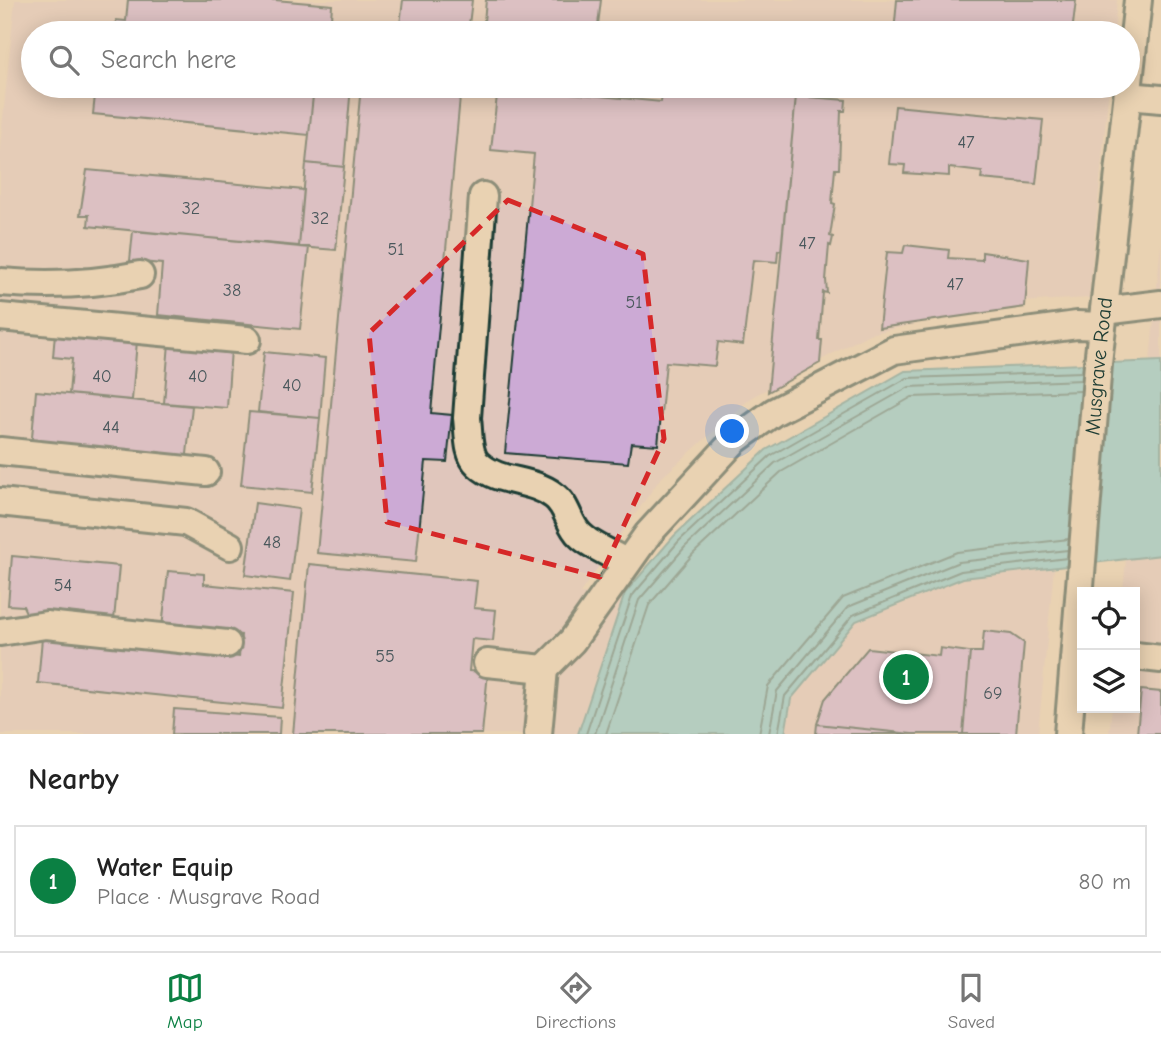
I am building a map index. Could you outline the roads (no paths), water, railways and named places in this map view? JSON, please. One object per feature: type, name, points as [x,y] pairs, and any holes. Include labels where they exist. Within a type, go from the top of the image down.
[{"type":"street","name":"Musgrave Road","points":[[1136,21],[1138,0]]},
{"type":"street","points":[[1140,97],[1161,99]]},
{"type":"street","name":"Musgrave Road","points":[[1079,650],[1081,564],[1098,364],[1128,98]]},
{"type":"street","points":[[483,196],[468,404],[471,452],[477,464],[494,475],[536,485],[555,495],[567,509],[579,535],[627,563]]},
{"type":"street","points":[[0,282],[28,284],[113,281],[140,275]]},
{"type":"street","points":[[538,734],[544,669],[572,641],[648,534],[735,440],[774,412],[894,350],[1077,325],[1161,304]]},
{"type":"street","points":[[0,317],[247,340]]},
{"type":"street","points":[[0,451],[206,472]]},
{"type":"street","points":[[0,502],[186,522],[230,546]]},
{"type":"street","points":[[0,632],[46,625],[228,645]]},
{"type":"street","points":[[1140,657],[1161,659]]},
{"type":"street","points":[[487,663],[544,669]]},
{"type":"street","name":"Musgrave Road","points":[[1068,734],[1077,666]]},
{"type":"water","points":[[1161,361],[1161,555],[963,578],[856,621],[791,699],[785,734],[578,734],[625,593],[674,536],[766,450],[905,371]]},
{"type":"place","name":"Water Equip","points":[[906,677]]}]
